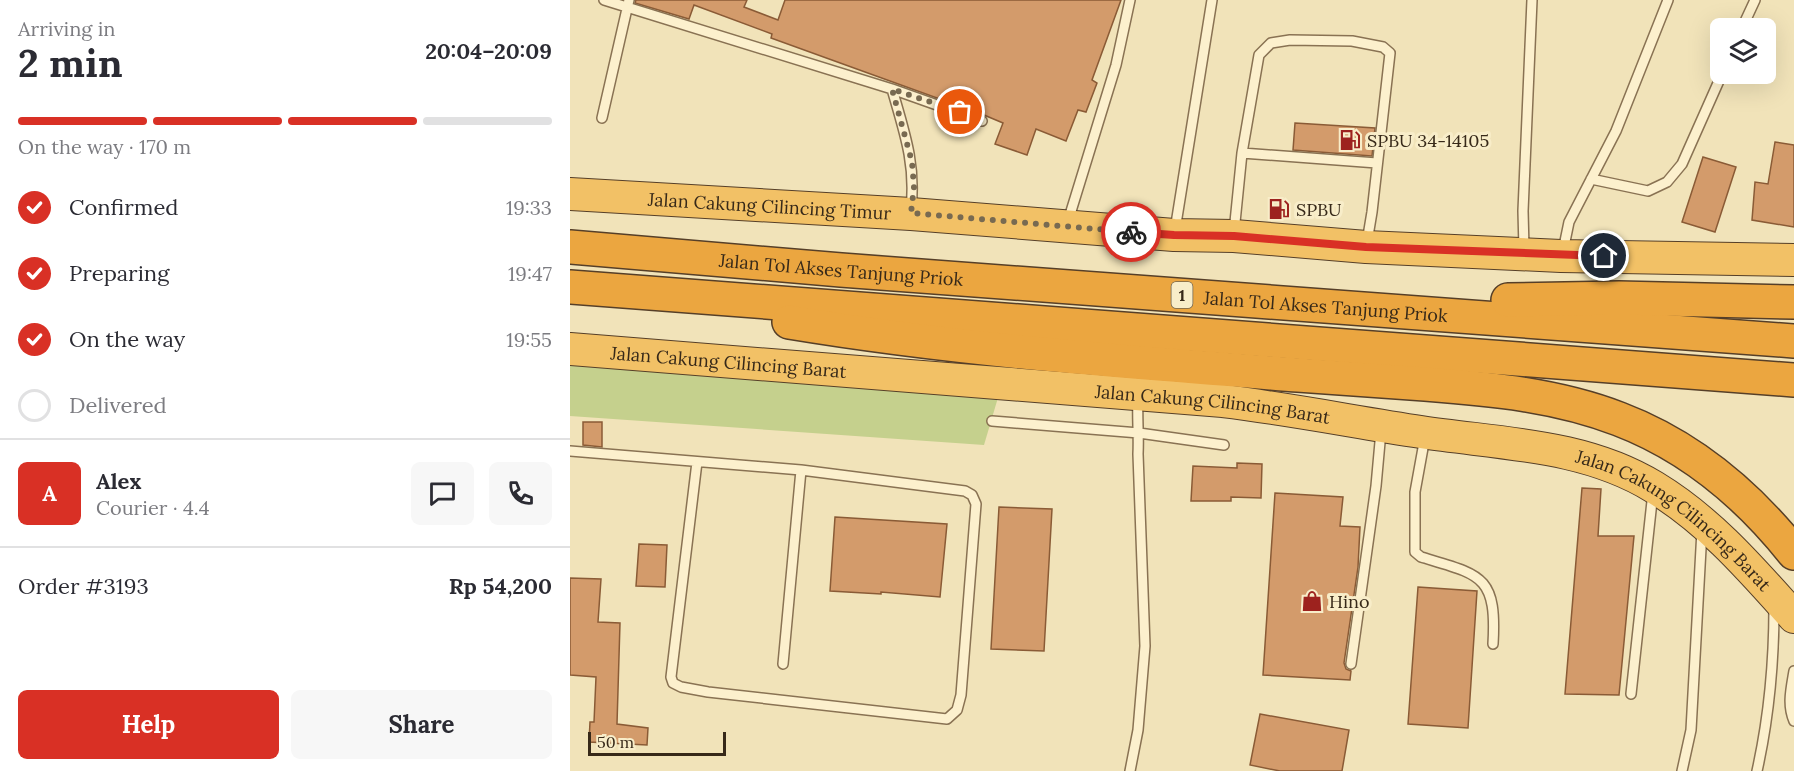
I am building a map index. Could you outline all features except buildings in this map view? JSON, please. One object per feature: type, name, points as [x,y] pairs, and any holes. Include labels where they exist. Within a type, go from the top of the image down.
[{"type":"highway","name":"Jalan Cakung Cilincing Timur","points":[[570,194],[911,213],[1174,235],[1234,236],[1366,247],[1562,256],[1794,260]]},
{"type":"highway","name":"Jalan Tol Akses Tanjung Priok","points":[[570,247],[841,270],[1794,340]]},
{"type":"highway","name":"Jalan Tol Akses Tanjung Priok","points":[[570,287],[1794,380]]},
{"type":"highway","points":[[631,291],[788,322],[954,346],[1061,357],[1462,387],[1547,398],[1616,418],[1675,446],[1696,459],[1736,490],[1794,553]]},
{"type":"highway","points":[[1363,308],[1495,300],[1608,298],[1794,302]]},
{"type":"highway","name":"Jalan Cakung Cilincing Barat","points":[[570,349],[1266,407],[1574,454],[1603,463],[1653,486],[1681,504],[1742,559],[1784,606]]},
{"type":"lane","points":[[604,0],[628,3],[982,120]]},
{"type":"lane","points":[[1066,226],[1116,65],[1130,0]]},
{"type":"lane","points":[[1174,235],[1212,0]]},
{"type":"lane","points":[[1524,254],[1523,211],[1532,0]]},
{"type":"lane","points":[[1562,256],[1569,222],[1616,131],[1668,0]]},
{"type":"lane","points":[[1747,18],[1755,0]]},
{"type":"lane","points":[[602,118],[628,3]]},
{"type":"lane","points":[[1234,236],[1242,153],[1259,55],[1271,43],[1290,40],[1352,41],[1383,47],[1390,53],[1366,247]]},
{"type":"lane","points":[[1591,178],[1648,191],[1667,182],[1682,164],[1718,84]]},
{"type":"lane","points":[[892,89],[912,162],[914,187],[911,213]]},
{"type":"lane","points":[[1242,153],[1377,164]]},
{"type":"lane","points":[[1130,771],[1138,730],[1145,646],[1138,395]]},
{"type":"lane","points":[[992,421],[1139,433],[1224,445]]},
{"type":"lane","points":[[1352,664],[1376,486],[1381,426]]},
{"type":"lane","points":[[1426,433],[1414,492],[1416,552],[1421,557],[1471,572],[1483,581],[1490,594],[1494,617],[1493,644]]},
{"type":"lane","points":[[570,451],[801,470],[965,491],[972,495],[975,504],[961,695],[957,710],[947,719],[708,692],[681,687],[673,683],[671,677],[697,462]]},
{"type":"lane","points":[[783,664],[801,470]]},
{"type":"lane","points":[[1631,694],[1653,486]]},
{"type":"lane","points":[[1682,771],[1691,729],[1702,522]]},
{"type":"lane","points":[[1757,771],[1784,606]]},
{"type":"lane","points":[[1794,672],[1790,691],[1790,711],[1794,721]]},
{"type":"green space","points":[[570,349],[1002,384],[984,445],[570,416]]},
{"type":"way so far","points":[[960,112],[892,89],[912,162],[914,187],[911,213],[1131,232]]},
{"type":"place","name":"SPBU 34-14105","points":[[1350,140]]},
{"type":"place","name":"SPBU","points":[[1279,209]]},
{"type":"place","name":"Hino","points":[[1312,601]]},
{"type":"route","points":[[1131,232],[1234,236],[1366,247],[1604,256]]}]
